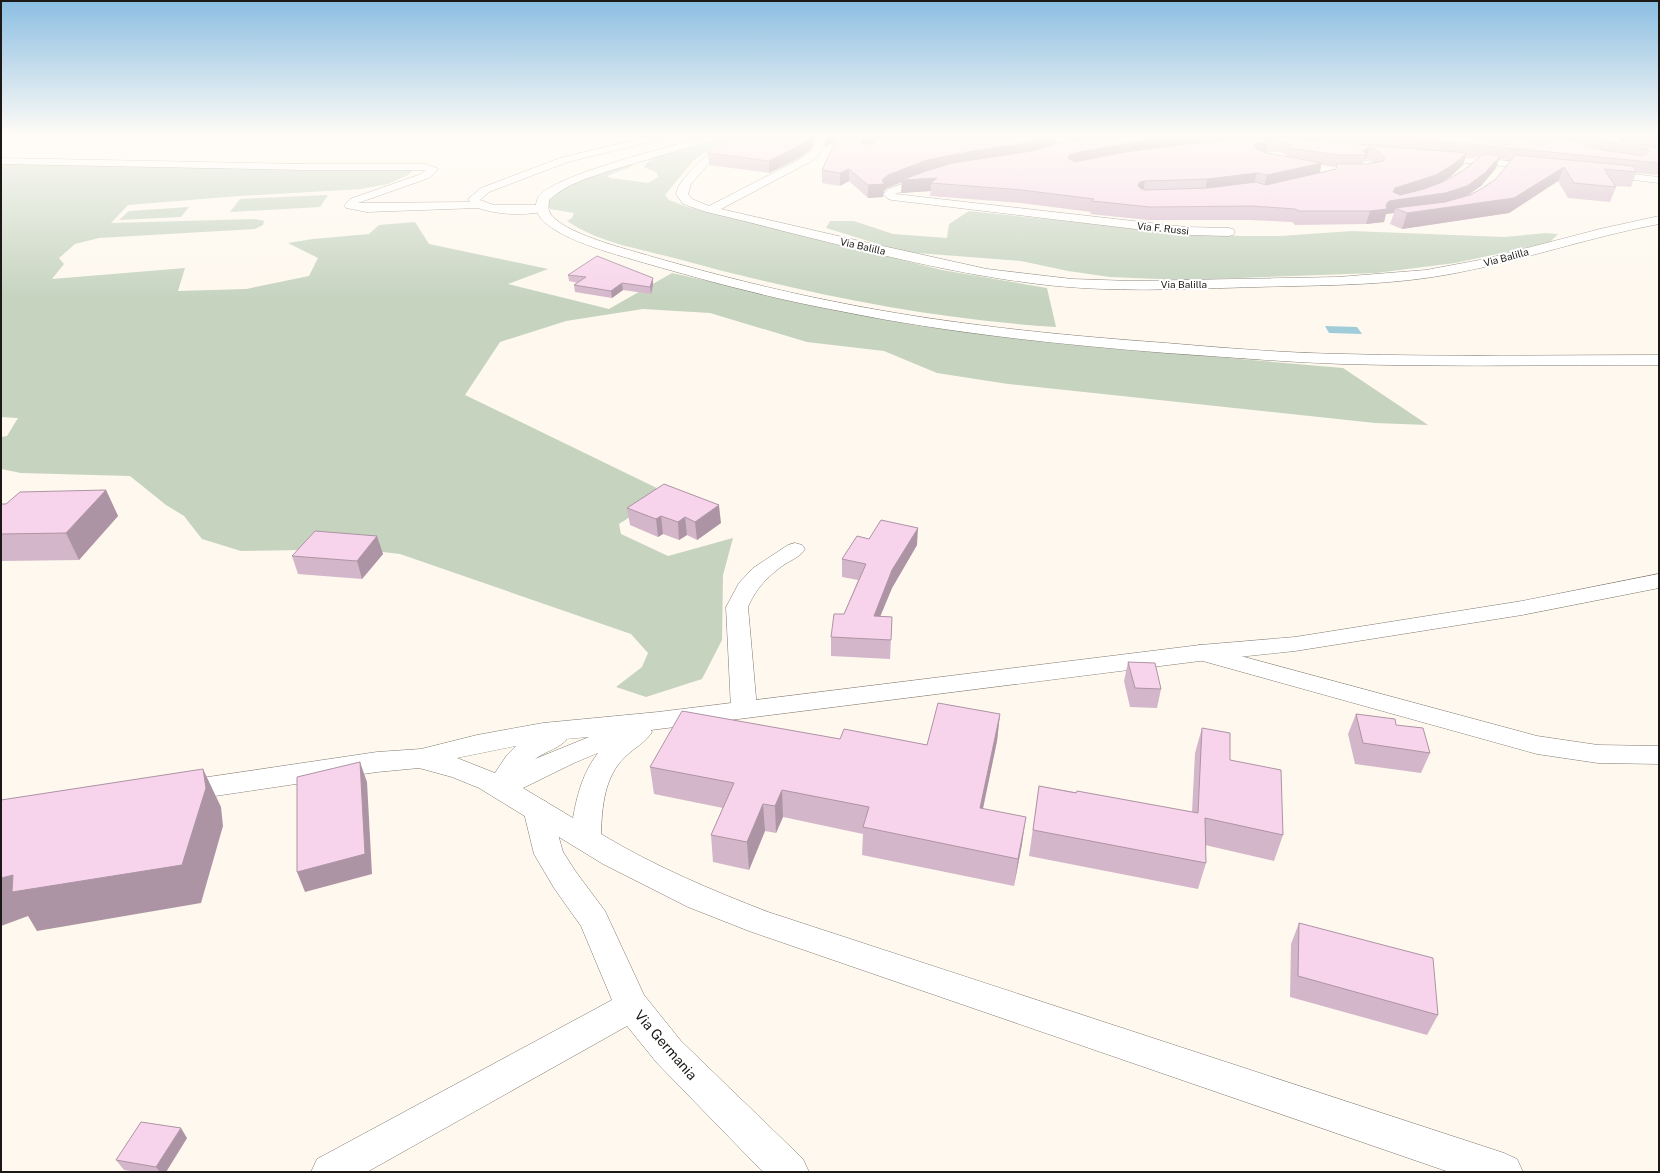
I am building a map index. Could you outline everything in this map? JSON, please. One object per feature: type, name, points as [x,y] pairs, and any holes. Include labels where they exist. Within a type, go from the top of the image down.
[{"type":"street","points":[[383,191],[354,201],[350,206],[367,208],[478,205],[510,210],[542,209]]},
{"type":"street","points":[[478,205],[474,202],[474,199],[483,191]]},
{"type":"street","points":[[553,191],[546,195],[542,201],[542,209],[552,222],[572,234],[594,243],[647,260],[735,283],[822,303],[951,326],[1101,342],[1315,358],[1393,360],[1659,360]]},
{"type":"street","name":"Via Balilla","points":[[682,191],[682,195],[685,199],[697,206],[841,241],[970,270],[1040,281],[1091,284],[1339,281],[1418,276],[1470,266],[1612,229],[1659,220]]},
{"type":"street","points":[[710,210],[747,191]]},
{"type":"street","name":"Via F. Russi","points":[[893,191],[889,194],[892,197],[1171,230],[1229,232]]},
{"type":"street","points":[[744,710],[737,607],[743,591],[755,576],[795,548]]},
{"type":"street","points":[[160,794],[377,762],[421,758],[477,744],[518,736],[580,728],[658,721],[1200,653],[1295,644],[1536,606],[1659,581]]},
{"type":"street","points":[[1200,653],[1537,745],[1598,754],[1659,755]]},
{"type":"street","points":[[502,787],[590,745],[658,721]]},
{"type":"street","points":[[586,840],[590,797],[601,769],[624,743],[658,721]]},
{"type":"street","points":[[502,787],[511,767],[526,752],[552,738],[580,728]]},
{"type":"street","points":[[421,758],[476,775],[502,787],[613,856],[676,887],[760,922],[1504,1172]]},
{"type":"street","name":"Via Germania","points":[[536,809],[544,842],[549,854],[565,880],[594,920],[622,987],[632,1006],[669,1052],[757,1141],[790,1172]]},
{"type":"street","points":[[330,1172],[632,1006]]},
{"type":"green space","points":[[1,191],[331,191],[128,205],[111,223],[255,219],[264,221],[263,225],[255,229],[99,238],[75,244],[59,258],[64,264],[52,279],[185,268],[178,291],[246,289],[309,276],[318,258],[288,243],[313,239],[369,234],[379,225],[415,222],[429,244],[548,269],[508,284],[609,309],[672,273],[846,312],[919,326],[1065,344],[1343,368],[1428,425],[1375,423],[1008,384],[937,373],[884,351],[807,342],[710,313],[643,309],[566,321],[500,342],[465,395],[667,493],[619,524],[621,534],[668,556],[733,538],[723,575],[722,640],[702,679],[646,697],[616,687],[642,667],[648,653],[631,634],[400,554],[339,547],[302,550],[241,551],[202,539],[184,516],[166,505],[130,476],[21,473],[1,469],[1,437],[7,436],[18,418],[1,417]]},
{"type":"green space","points":[[557,191],[669,191],[665,195],[669,200],[687,207],[942,270],[1047,288],[1056,327],[960,318],[866,303],[771,283],[606,240],[579,229],[567,221],[572,218],[574,213],[550,209],[547,202],[554,192]]},
{"type":"green space","points":[[328,195],[320,207],[230,212],[240,199]]},
{"type":"green space","points":[[189,207],[181,217],[119,220],[129,211]]},
{"type":"green space","points":[[969,211],[1183,233],[1241,236],[1280,236],[1352,231],[1504,237],[1546,233],[1558,234],[1549,243],[1455,263],[1376,273],[1184,280],[1110,277],[1068,271],[1021,261],[904,252],[826,228],[830,221],[854,221],[893,234],[947,238],[949,224]]},
{"type":"water","points":[[1325,326],[1357,327],[1362,334],[1329,333]]},
{"type":"building","points":[[1028,191],[1394,191],[1393,192],[1400,195],[1417,191],[1452,191],[1389,201],[1386,205],[1387,209],[1370,211],[1299,211],[1295,209],[1252,206],[1150,207],[1092,201],[1094,199]]},
{"type":"building","points":[[1478,191],[1526,191],[1514,198],[1407,213],[1395,208],[1445,202],[1470,195]]},
{"type":"building","points":[[597,256],[653,278],[650,287],[622,283],[611,291],[574,285],[586,277],[568,275]]},
{"type":"building","points":[[664,484],[719,505],[695,522],[685,517],[678,522],[661,516],[656,519],[627,508]]},
{"type":"building","points":[[106,490],[66,533],[1,534],[1,504],[6,504],[20,492]]},
{"type":"building","points":[[881,520],[918,528],[892,570],[874,616],[892,617],[891,640],[831,637],[834,614],[844,614],[866,564],[842,559],[857,536],[869,539]]},
{"type":"building","points":[[315,531],[377,536],[357,561],[292,556]]},
{"type":"building","points":[[1128,662],[1155,663],[1161,689],[1135,688]]},
{"type":"building","points":[[938,703],[1000,714],[980,808],[1026,817],[1018,859],[863,827],[869,807],[782,790],[775,806],[763,804],[747,842],[711,835],[734,783],[650,767],[682,711],[840,739],[844,729],[927,745]]},
{"type":"building","points":[[1356,714],[1395,719],[1396,725],[1423,728],[1430,753],[1363,743]]},
{"type":"building","points":[[1202,728],[1230,733],[1230,760],[1281,770],[1283,835],[1205,818],[1206,863],[1033,830],[1039,786],[1076,793],[1077,791],[1198,813]]},
{"type":"building","points":[[360,762],[365,854],[297,872],[297,777]]},
{"type":"building","points":[[203,769],[206,788],[182,865],[12,892],[13,875],[1,878],[1,800]]},
{"type":"building","points":[[1299,923],[1433,958],[1438,1015],[1298,976]]},
{"type":"building","points":[[141,1122],[181,1128],[156,1167],[116,1160]]}]
